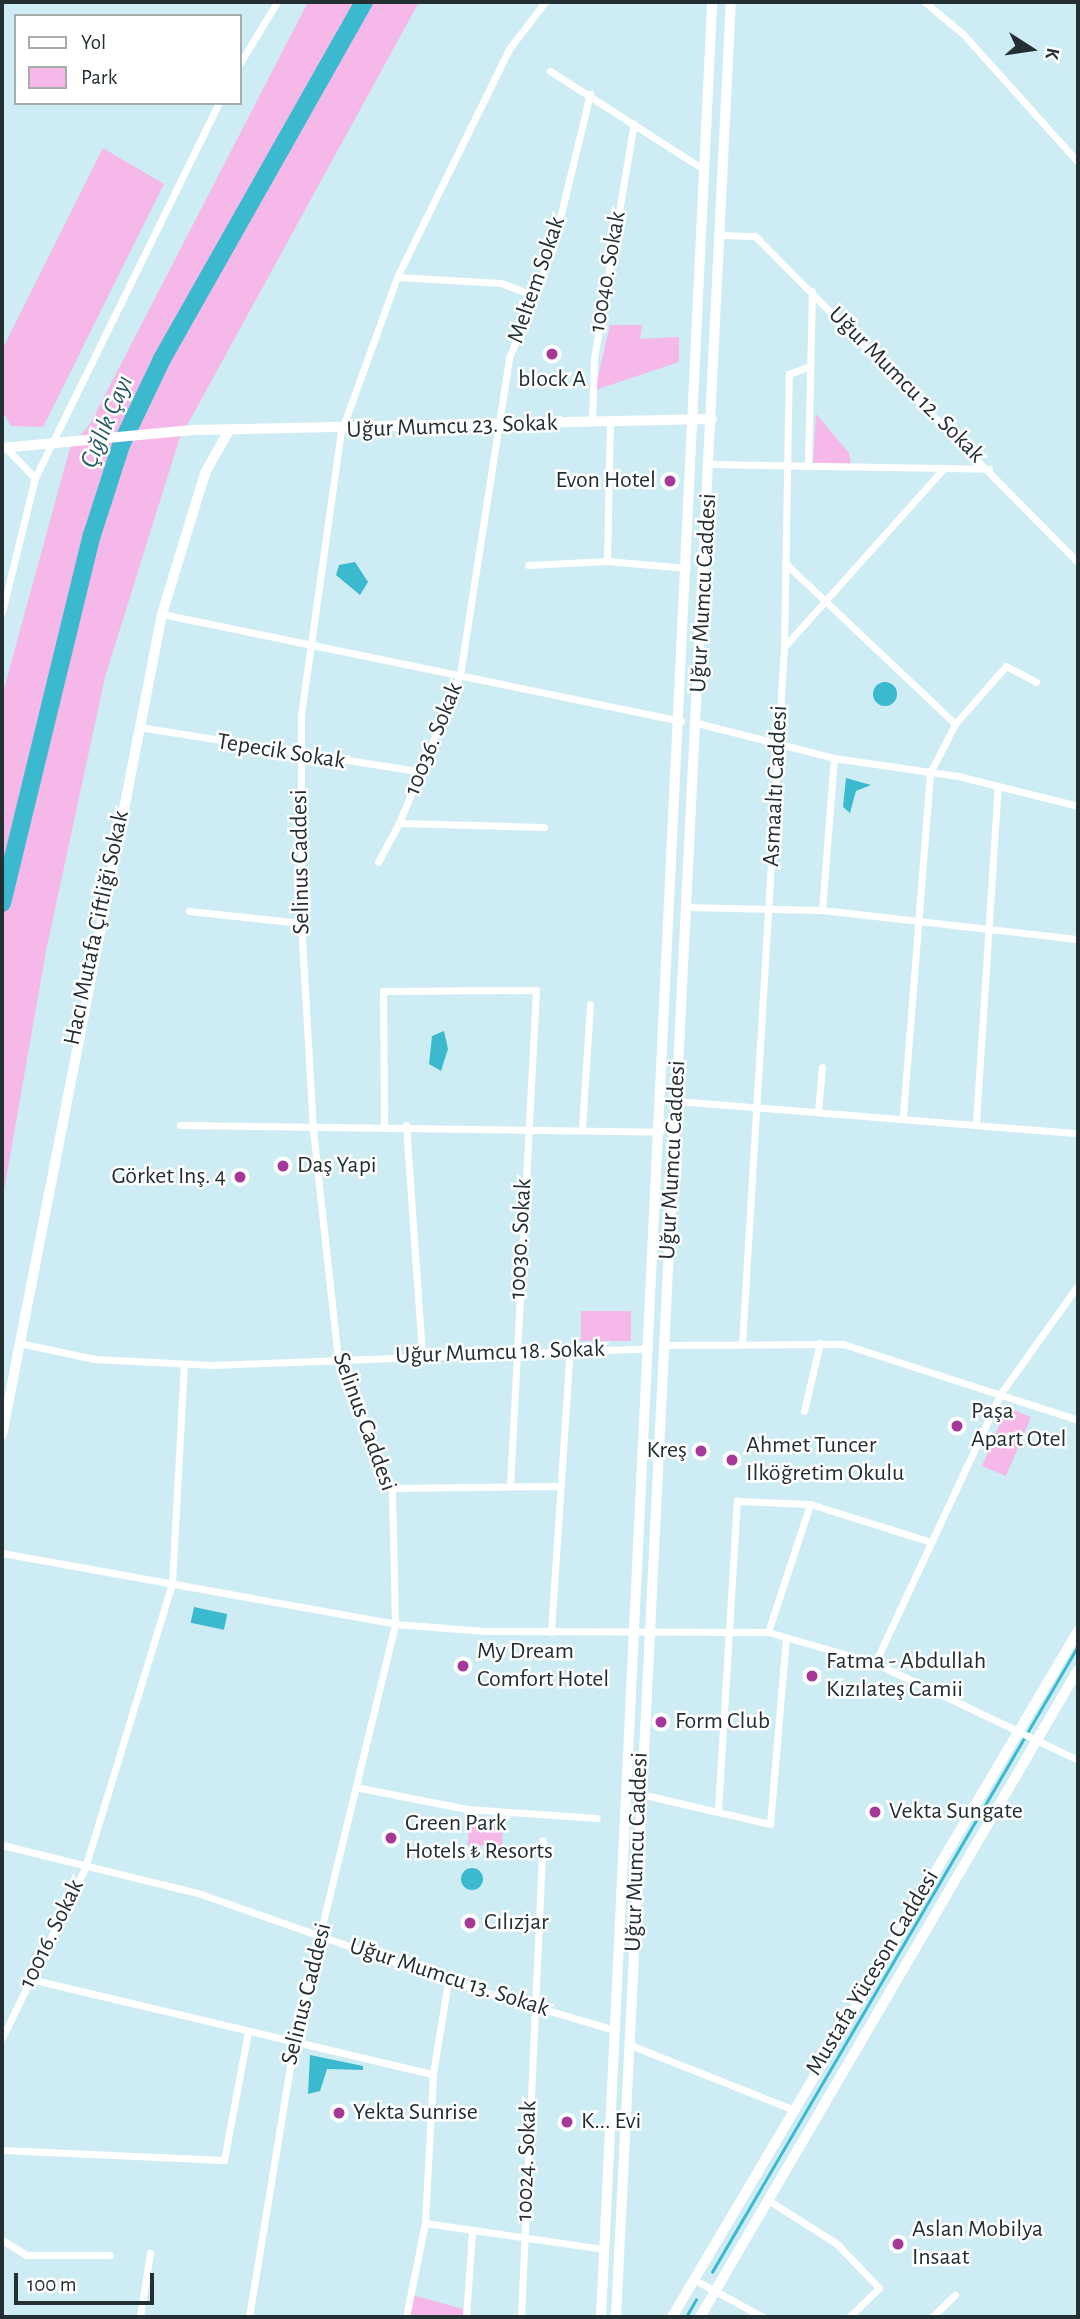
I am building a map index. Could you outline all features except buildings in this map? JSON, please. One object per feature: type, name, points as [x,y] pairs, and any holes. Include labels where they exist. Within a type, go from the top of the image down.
[{"type":"main road","name":"Uğur Mumcu Caddesi","points":[[601,2317],[646,1348],[682,721],[712,2]]},
{"type":"main road","name":"Uğur Mumcu Caddesi","points":[[616,2317],[630,2045],[646,1628],[697,723],[731,2]]},
{"type":"main road","points":[[682,721],[697,723]]},
{"type":"street","points":[[242,60],[277,2]]},
{"type":"street","name":"Selinus Caddesi","points":[[249,2317],[293,2042],[360,1788],[396,1624],[392,1488],[338,1360],[313,1130],[301,923],[299,756],[341,432],[397,276],[509,49],[545,2]]},
{"type":"street","points":[[925,2],[964,35],[1078,162]]},
{"type":"street","points":[[550,71],[590,94],[705,171]]},
{"type":"street","name":"Meltem Sokak","points":[[499,427],[509,358],[532,295],[552,251],[590,94]]},
{"type":"street","points":[[2,612],[35,478],[218,105]]},
{"type":"street","name":"10040. Sokak","points":[[592,422],[594,359],[634,123]]},
{"type":"street","name":"Uğur Mumcu 12. Sokak","points":[[721,235],[755,236],[989,469],[1078,562]]},
{"type":"street","points":[[397,276],[501,282],[532,295]]},
{"type":"street","points":[[807,466],[812,291]]},
{"type":"street","name":"Asmaaltı Caddesi","points":[[742,1344],[784,647],[789,374],[810,366]]},
{"type":"street","name":"Uğur Mumcu 23. Sokak","points":[[4,448],[192,430],[341,432],[695,417],[712,419]]},
{"type":"street","points":[[607,561],[610,421]]},
{"type":"street","name":"10036. Sokak","points":[[499,427],[460,675],[424,772],[398,823],[544,827]]},
{"type":"street","name":"Hacı Mutafa Çiftliği Sokak","points":[[2,1435],[162,614],[205,473],[228,432]]},
{"type":"street","points":[[4,448],[35,478]]},
{"type":"street","points":[[710,464],[989,469]]},
{"type":"street","points":[[784,647],[943,469]]},
{"type":"street","points":[[528,565],[607,561],[688,568]]},
{"type":"street","points":[[785,563],[821,604],[954,724]]},
{"type":"street","points":[[162,614],[682,721]]},
{"type":"street","points":[[903,1118],[921,917],[930,773],[954,724],[1006,666],[1036,682]]},
{"type":"street","points":[[697,723],[778,740],[834,758],[998,786],[1078,806]]},
{"type":"street","name":"Tepecik Sokak","points":[[139,727],[299,756],[424,772]]},
{"type":"street","points":[[822,910],[834,758]]},
{"type":"street","points":[[976,1123],[998,786]]},
{"type":"street","points":[[378,862],[398,823]]},
{"type":"street","points":[[687,907],[822,910],[921,917],[1078,939]]},
{"type":"street","points":[[189,911],[301,923]]},
{"type":"street","name":"10030. Sokak","points":[[384,1124],[380,999],[394,987],[536,990],[510,1486]]},
{"type":"street","points":[[582,1128],[590,1004]]},
{"type":"street","points":[[818,1111],[822,1067]]},
{"type":"street","points":[[677,1101],[1078,1133]]},
{"type":"street","points":[[180,1125],[313,1130],[384,1124],[527,1126],[660,1132]]},
{"type":"street","points":[[406,1125],[422,1354]]},
{"type":"street","points":[[874,1663],[1000,1392],[1078,1285]]},
{"type":"street","name":"Uğur Mumcu 18. Sokak","points":[[19,1343],[94,1359],[184,1364],[646,1348]]},
{"type":"street","points":[[663,1345],[820,1343],[1000,1392],[1078,1420]]},
{"type":"street","points":[[804,1411],[820,1343]]},
{"type":"street","points":[[551,1632],[570,1349]]},
{"type":"street","name":"10016. Sokak","points":[[2,2038],[85,1868],[172,1584],[184,1364]]},
{"type":"street","points":[[392,1488],[561,1486]]},
{"type":"street","points":[[718,1811],[737,1501],[810,1504],[931,1542]]},
{"type":"street","points":[[768,1633],[810,1504]]},
{"type":"street","points":[[2,1553],[396,1624],[551,1632],[646,1628],[768,1633],[874,1663],[1036,1735],[1078,1760]]},
{"type":"street","name":"Mustafa Yüceson Caddesi","points":[[672,2317],[792,2109],[1022,1729],[1078,1631]]},
{"type":"street","points":[[640,1794],[770,1824],[786,1638]]},
{"type":"street","name":"Mustafa Yüceson Caddesi","points":[[700,2317],[1036,1735],[1078,1670]]},
{"type":"street","points":[[360,1788],[467,1809],[597,1818]]},
{"type":"street","name":"10024. Sokak","points":[[520,2317],[543,1841]]},
{"type":"street","name":"Uğur Mumcu 13. Sokak","points":[[2,1845],[85,1868],[201,1894],[448,1982],[614,2030]]},
{"type":"street","points":[[30,1979],[433,2074]]},
{"type":"street","points":[[406,2317],[425,2223],[433,2074],[448,1982]]},
{"type":"street","points":[[2,2150],[224,2160],[248,2032]]},
{"type":"street","points":[[630,2045],[792,2109]]},
{"type":"street","points":[[768,2200],[837,2244],[879,2288],[849,2317]]},
{"type":"street","points":[[425,2223],[604,2249]]},
{"type":"street","points":[[466,2317],[472,2231]]},
{"type":"street","points":[[2,2239],[26,2255],[110,2255]]},
{"type":"street","points":[[140,2317],[150,2252]]},
{"type":"street","points":[[693,2278],[763,2317]]},
{"type":"street","points":[[932,2317],[955,2295]]},
{"type":"green space","points":[[308,2],[419,2],[179,440],[105,677],[46,951],[2,1202],[2,696],[70,448],[90,424]]},
{"type":"green space","points":[[103,148],[164,184],[43,427],[11,426],[4,414],[2,350]]},
{"type":"green space","points":[[610,325],[642,325],[640,339],[679,337],[679,362],[595,390]]},
{"type":"green space","points":[[816,414],[849,453],[851,464],[813,463]]},
{"type":"green space","points":[[581,1311],[631,1311],[631,1341],[581,1341]]},
{"type":"green space","points":[[1007,1407],[1031,1417],[1006,1476],[982,1466]]},
{"type":"green space","points":[[469,1824],[503,1826],[502,1847],[468,1845]]},
{"type":"green space","points":[[412,2295],[463,2309],[463,2317],[408,2317]]},
{"type":"water","points":[[355,562],[368,582],[360,595],[336,575],[339,565]]},
{"type":"water","points":[[885,682],[896,689],[897,694],[890,705],[885,706],[874,699],[873,694],[880,683]]},
{"type":"water","points":[[846,778],[871,785],[856,791],[850,813],[843,807]]},
{"type":"water","points":[[444,1031],[448,1049],[441,1071],[429,1064],[432,1036]]},
{"type":"water","points":[[194,1607],[227,1614],[224,1630],[191,1623]]},
{"type":"water","points":[[472,1868],[480,1871],[483,1879],[480,1887],[472,1890],[464,1887],[461,1879],[464,1871]]},
{"type":"water","points":[[310,2055],[363,2066],[363,2070],[327,2069],[320,2091],[308,2094]]},
{"type":"waterway","name":"Çığlık Çayı","points":[[2,903],[92,535],[121,445],[162,359],[364,2]]},
{"type":"waterway","points":[[712,2272],[1078,1646]]},
{"type":"waterway","points":[[686,2317],[696,2300]]},
{"type":"place","name":"block A","points":[[552,354]]},
{"type":"place","name":"Evon Hotel","points":[[670,481]]},
{"type":"place","name":"Daş Yapi","points":[[283,1166]]},
{"type":"place","name":"Görket Inş. 4","points":[[240,1177]]},
{"type":"place","name":"Paşa Apart Otel","points":[[957,1426]]},
{"type":"place","name":"Kreş","points":[[701,1451]]},
{"type":"place","name":"Ahmet Tuncer Ilköğretim Okulu","points":[[732,1460]]},
{"type":"place","name":"My Dream Comfort Hotel","points":[[463,1666]]},
{"type":"place","name":"Fatma - Abdullah Kızılateş Camii","points":[[812,1676]]},
{"type":"place","name":"Form Club","points":[[661,1722]]},
{"type":"place","name":"Vekta Sungate","points":[[875,1812]]},
{"type":"place","name":"Green Park Hotels ₺ Resorts","points":[[391,1838]]},
{"type":"place","name":"Cılızjar","points":[[470,1923]]},
{"type":"place","name":"Yekta Sunrise","points":[[339,2113]]},
{"type":"place","name":"K... Evi","points":[[567,2122]]},
{"type":"place","name":"Aslan Mobilya Insaat","points":[[898,2244]]}]
